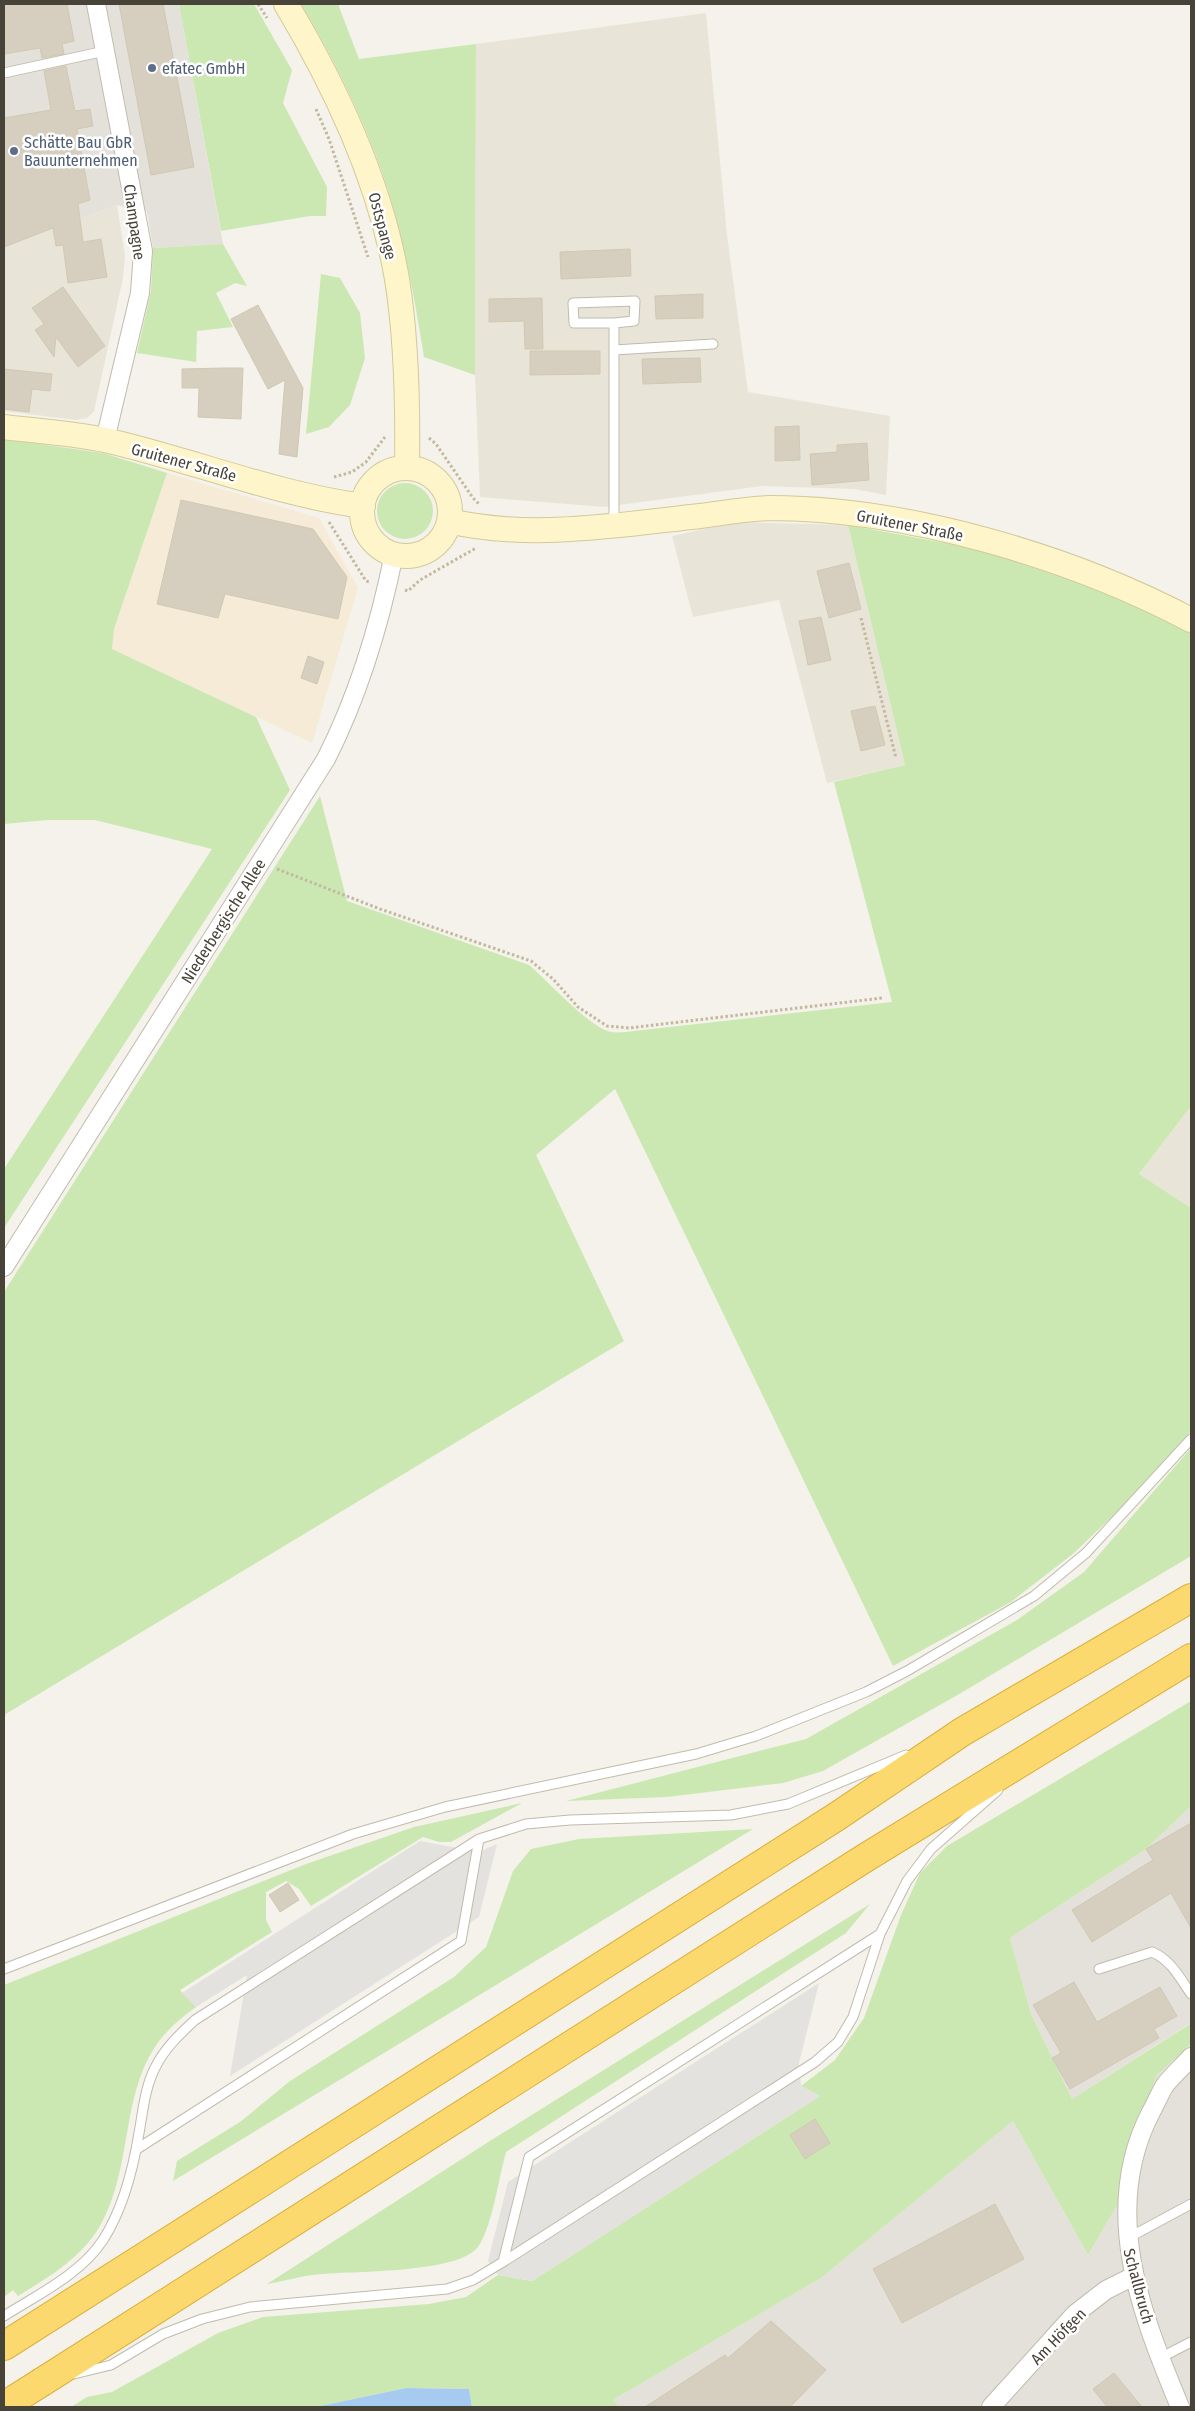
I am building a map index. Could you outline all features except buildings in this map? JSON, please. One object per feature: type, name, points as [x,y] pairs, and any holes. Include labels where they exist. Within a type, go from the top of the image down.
[{"type":"highway","points":[[7,2334],[836,1817],[962,1732],[1191,1598]]},
{"type":"highway","points":[[4,2406],[848,1869],[1191,1658]]},
{"type":"main road","name":"Ostspange","points":[[286,4],[344,111],[358,142],[384,224],[397,278],[404,334],[406,468]]},
{"type":"main road","name":"Gruitener Straße","points":[[4,427],[105,440],[296,494],[332,502],[363,506]]},
{"type":"main road","points":[[406,468],[428,474],[441,485],[448,500],[449,521],[444,534],[432,547],[417,554],[394,554],[384,549],[371,538],[364,523],[363,506],[368,490],[380,477],[395,469],[406,468]]},
{"type":"main road","name":"Gruitener Straße","points":[[449,521],[479,528],[511,530],[614,526],[768,508],[862,513],[1003,544],[1101,578],[1191,620]]},
{"type":"street","name":"Champagne","points":[[96,4],[143,251],[140,293],[105,440]]},
{"type":"street","name":"Niederbergische Allee","points":[[4,1267],[326,759],[351,705],[387,587],[394,554]]},
{"type":"street","name":"Schallbruch","points":[[1180,2407],[1160,2358],[1134,2276],[1127,2239],[1128,2179],[1141,2132],[1165,2085],[1191,2057]]},
{"type":"street","name":"Am Höfgen","points":[[991,2407],[1076,2314],[1106,2290],[1134,2276]]},
{"type":"lane","points":[[4,74],[105,51]]},
{"type":"lane","points":[[635,300],[634,321],[614,323],[574,322],[574,303],[635,300]]},
{"type":"lane","points":[[614,323],[614,526]]},
{"type":"lane","points":[[614,350],[713,344]]},
{"type":"lane","points":[[4,1969],[353,1834],[454,1805],[696,1754],[756,1736],[866,1692],[908,1671],[1034,1596],[1086,1552],[1191,1439]]},
{"type":"lane","points":[[7,2334],[103,2241],[125,2196],[137,2149],[146,2098],[155,2068],[171,2042],[195,2020],[479,1839],[526,1824],[570,1820],[731,1814],[788,1804],[962,1732]]},
{"type":"lane","points":[[42,2382],[111,2365],[163,2334],[202,2319],[250,2307],[447,2289],[473,2280],[503,2262],[815,2062],[838,2042],[854,2017],[880,1934],[907,1882],[931,1849],[1049,1744]]},
{"type":"lane","points":[[137,2149],[461,1941],[479,1839]]},
{"type":"lane","points":[[503,2262],[528,2157],[880,1934]]},
{"type":"lane","points":[[1099,1969],[1152,1952],[1163,1957],[1172,1966],[1191,1994]]},
{"type":"lane","points":[[1127,2239],[1191,2204]]},
{"type":"lane","points":[[1160,2358],[1191,2342]]},
{"type":"path","points":[[258,4],[271,26]]},
{"type":"path","points":[[315,108],[335,156],[369,260]]},
{"type":"path","points":[[328,477],[352,472],[375,452],[384,437],[384,427]]},
{"type":"path","points":[[384,437],[431,438],[473,498],[481,505],[486,506]]},
{"type":"path","points":[[861,618],[896,758]]},
{"type":"path","points":[[260,863],[380,909],[531,960],[553,979],[578,1007],[607,1026],[629,1028],[882,998]]},
{"type":"shaded area","points":[[4,4],[179,4],[223,244],[153,248],[147,212],[117,205],[4,246]]},
{"type":"shaded area","points":[[706,13],[727,235],[748,392],[890,416],[886,495],[854,489],[762,486],[604,507],[480,497],[475,375],[476,44]]},
{"type":"shaded area","points":[[117,205],[125,255],[123,278],[94,411],[87,418],[76,420],[4,411],[4,246]]},
{"type":"shaded area","points":[[167,473],[319,518],[358,588],[312,743],[112,649],[114,629]]},
{"type":"shaded area","points":[[736,522],[848,525],[905,765],[827,783],[779,600],[693,617],[672,536]]},
{"type":"shaded area","points":[[1191,1106],[1191,1208],[1139,1174]]},
{"type":"shaded area","points":[[1191,1806],[1191,2026],[1189,2024],[1072,2099],[1031,2014],[1010,1938],[1146,1849]]},
{"type":"shaded area","points":[[420,1841],[479,1852],[497,1844],[479,1917],[230,2076],[247,1975],[196,2007],[182,1993]]},
{"type":"shaded area","points":[[819,1983],[799,2063],[801,2086],[820,2096],[532,2281],[498,2275],[488,2261],[508,2182]]},
{"type":"shaded area","points":[[1191,2044],[1191,2407],[619,2407],[613,2400],[821,2278],[1013,2121],[1088,2255],[1118,2204],[1123,2165],[1157,2075]]},
{"type":"green space","points":[[179,4],[254,4],[292,70],[283,103],[327,187],[326,216],[310,216],[221,231]]},
{"type":"green space","points":[[301,4],[338,4],[359,59],[476,44],[475,375],[424,357],[402,240],[382,172],[346,86]]},
{"type":"green space","points":[[223,244],[247,286],[235,283],[216,293],[233,327],[197,331],[196,362],[137,353],[151,291],[153,248]]},
{"type":"green space","points":[[321,274],[340,278],[360,313],[365,358],[350,405],[329,427],[306,434]]},
{"type":"green space","points":[[4,439],[103,453],[167,473],[114,629],[112,649],[256,717],[290,790],[4,1228],[4,1169],[212,849],[95,820],[47,820],[4,824]]},
{"type":"green space","points":[[399,483],[411,483],[425,491],[433,505],[431,522],[425,531],[411,539],[399,539],[389,534],[382,527],[377,517],[377,505],[382,495],[389,488]]},
{"type":"green space","points":[[848,525],[1015,556],[1130,598],[1191,632],[1191,1106],[1139,1174],[1191,1208],[1191,1431],[1122,1507],[1074,1553],[1011,1602],[893,1666],[615,1089],[536,1155],[624,1341],[4,1715],[4,1292],[320,796],[347,901],[529,965],[569,1003],[602,1029],[611,1032],[628,1032],[892,1002],[834,782],[905,765]]},
{"type":"green space","points":[[1191,1448],[1191,1556],[961,1693],[823,1771],[783,1783],[667,1797],[566,1801],[806,1739],[1017,1620],[1084,1572]]},
{"type":"green space","points":[[1191,1701],[1191,1806],[1146,1849],[1010,1938],[1031,2014],[1072,2099],[1190,2024],[1191,2044],[1157,2075],[1123,2165],[1118,2204],[1088,2255],[1013,2121],[821,2278],[613,2400],[619,2407],[472,2407],[469,2389],[406,2388],[316,2407],[71,2407],[87,2397],[112,2392],[218,2333],[263,2317],[429,2304],[466,2297],[498,2275],[532,2281],[820,2096],[801,2086],[835,2060],[864,2018],[901,1915],[920,1873],[947,1846]]},
{"type":"green space","points":[[522,1803],[451,1842],[439,1842],[423,1837],[311,1906],[299,1889],[286,1881],[266,1892],[266,1920],[272,1932],[180,1990],[196,2007],[168,2030],[155,2047],[144,2067],[131,2111],[118,2180],[111,2203],[94,2236],[75,2256],[53,2274],[18,2296],[13,2290],[4,2297],[4,1985],[306,1864],[414,1827]]},
{"type":"green space","points":[[753,1829],[173,2181],[177,2161],[240,2122],[290,2081],[454,1977],[486,1947],[513,1871],[531,1849],[579,1839]]},
{"type":"green space","points":[[870,1904],[846,1933],[506,2152],[495,2201],[483,2238],[478,2247],[467,2256],[429,2266],[316,2275],[267,2284],[493,2139]]},
{"type":"water","points":[[406,2388],[469,2389],[472,2407],[316,2407]]},
{"type":"place","name":"efatec GmbH","points":[[152,68]]},
{"type":"place","name":"Schätte Bau GbR Bauunternehmen","points":[[14,151]]}]
